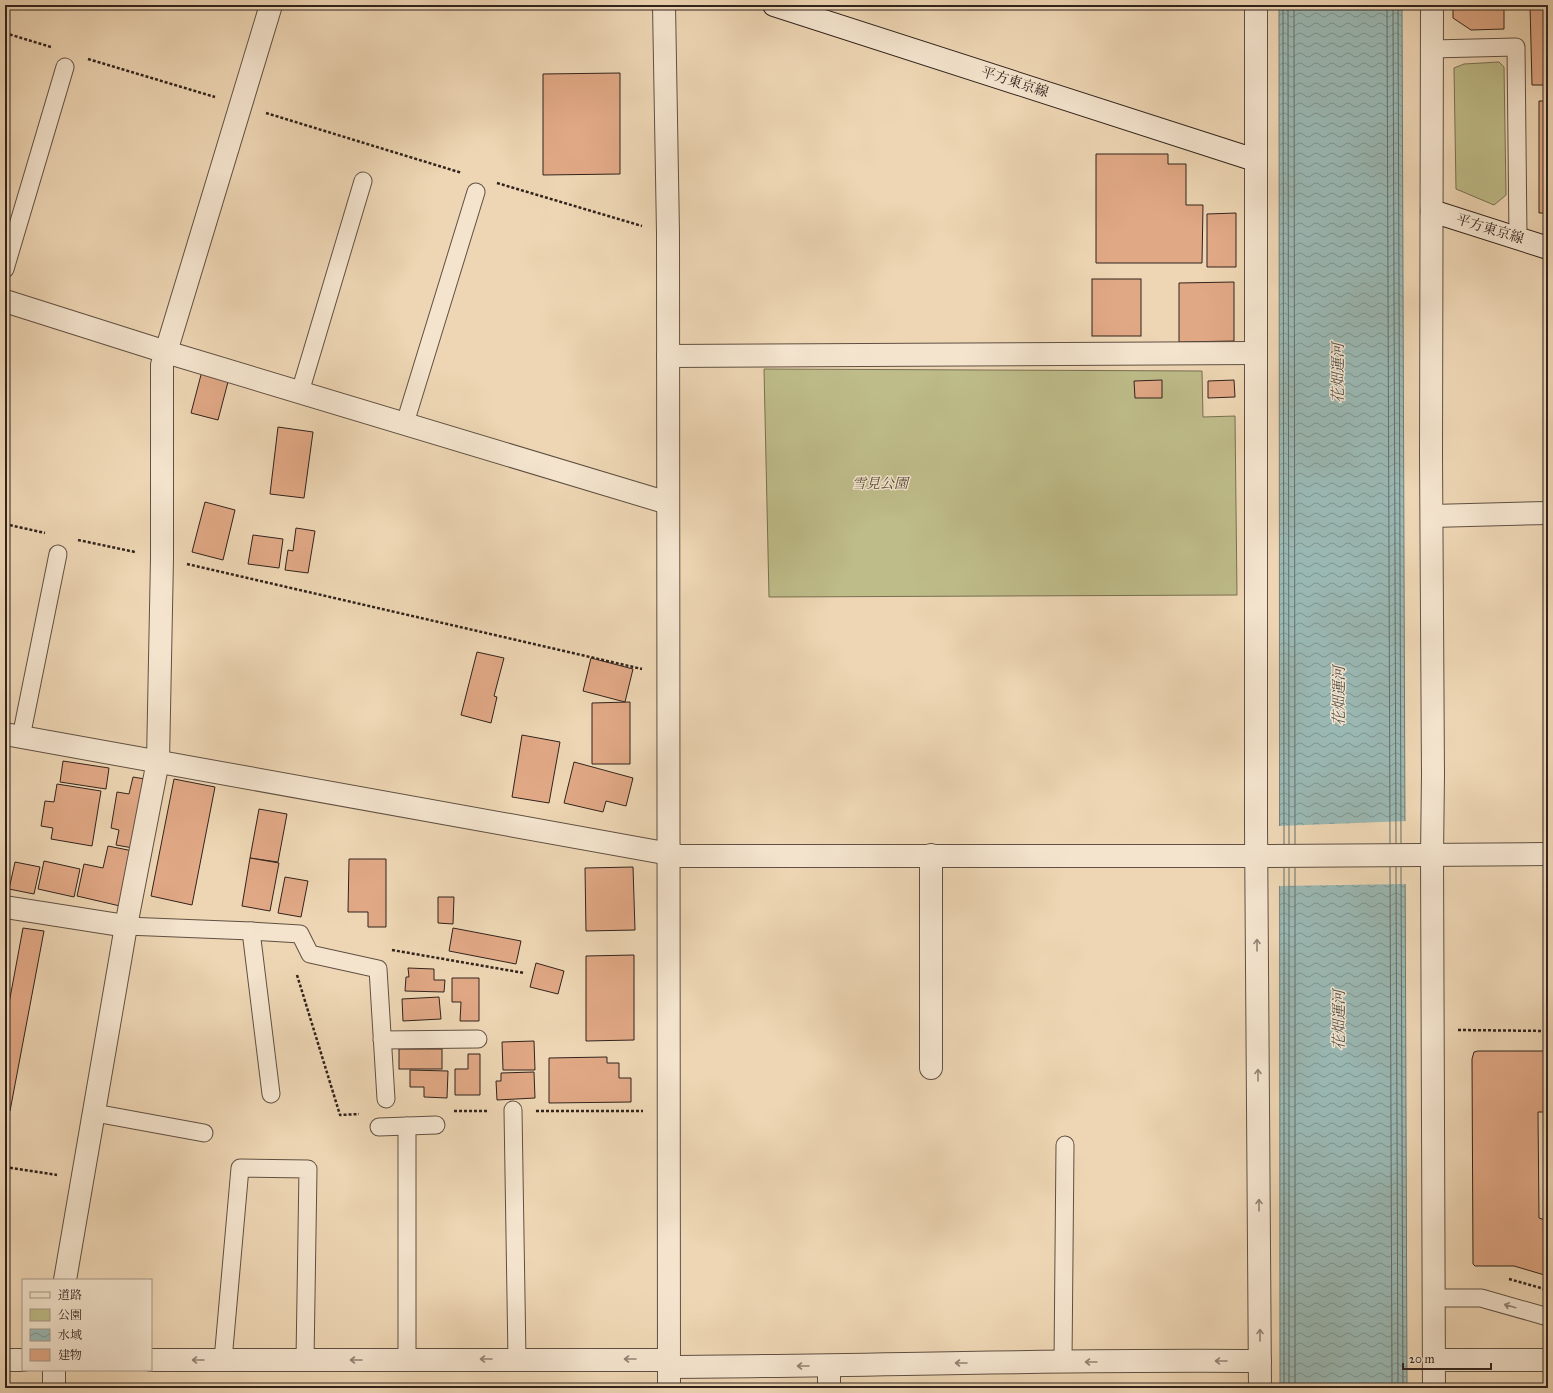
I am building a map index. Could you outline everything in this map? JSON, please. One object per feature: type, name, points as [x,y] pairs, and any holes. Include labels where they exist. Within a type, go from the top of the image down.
[{"type":"street","points":[[65,1279],[95,1113],[126,926],[158,761],[162,558],[162,365],[271,5]]},
{"type":"street","points":[[664,5],[668,233],[669,1388]]},
{"type":"street","name":"平方東京線","points":[[774,5],[1255,160]]},
{"type":"street","points":[[1256,5],[1255,354],[1262,856],[1260,1388]]},
{"type":"street","points":[[1432,5],[1431,456],[1434,775],[1426,855],[1434,1298],[1434,1388]]},
{"type":"street","name":"平方東京線","points":[[1432,211],[1548,248]]},
{"type":"street","points":[[5,301],[166,352],[668,503]]},
{"type":"street","points":[[668,356],[1255,354]]},
{"type":"street","points":[[1432,516],[1548,513]]},
{"type":"street","points":[[13,736],[668,854],[694,856],[1262,856],[1548,854]]},
{"type":"street","points":[[931,855],[931,1068]]},
{"type":"street","points":[[5,907],[126,926]]},
{"type":"street","points":[[152,1360],[517,1359],[829,1366],[936,1363],[1260,1361]]},
{"type":"street","points":[[5,1360],[22,1360]]},
{"type":"street","points":[[1434,1360],[1548,1360]]},
{"type":"street","points":[[829,1366],[829,1388]]},
{"type":"street","points":[[54,1371],[54,1388]]},
{"type":"lane","points":[[1432,49],[1516,47],[1518,238]]},
{"type":"lane","points":[[5,269],[65,67]]},
{"type":"lane","points":[[300,392],[363,181]]},
{"type":"lane","points":[[405,423],[476,192]]},
{"type":"lane","points":[[13,736],[58,554]]},
{"type":"lane","points":[[126,926],[300,934],[310,954],[378,969],[386,1099]]},
{"type":"lane","points":[[251,931],[271,1094]]},
{"type":"lane","points":[[382,1040],[478,1039]]},
{"type":"lane","points":[[513,1110],[517,1359]]},
{"type":"lane","points":[[95,1113],[204,1133]]},
{"type":"lane","points":[[378,1127],[436,1125]]},
{"type":"lane","points":[[407,1126],[407,1360]]},
{"type":"lane","points":[[1063,1362],[1065,1146]]},
{"type":"lane","points":[[224,1360],[240,1168],[308,1169],[305,1360]]},
{"type":"lane","points":[[1434,1298],[1481,1298],[1548,1317]]},
{"type":"path","points":[[5,33],[54,49]]},
{"type":"path","points":[[84,58],[466,174]]},
{"type":"path","points":[[491,182],[668,233]]},
{"type":"path","points":[[5,524],[47,533]]},
{"type":"path","points":[[76,540],[162,558],[669,676]]},
{"type":"path","points":[[289,934],[289,948],[340,1115],[363,1114]]},
{"type":"path","points":[[385,949],[524,974]]},
{"type":"path","points":[[1454,1030],[1548,1030]]},
{"type":"path","points":[[450,1111],[644,1111]]},
{"type":"path","points":[[5,1168],[83,1178]]},
{"type":"green space","points":[[1499,62],[1504,67],[1506,195],[1494,205],[1456,189],[1454,68],[1464,64]]},
{"type":"green space","name":"雪見公園","points":[[764,369],[1202,371],[1203,417],[1235,416],[1237,595],[769,597]]},
{"type":"water","name":"花畑運河","points":[[1279,5],[1402,5],[1407,1388],[1280,1388]]},
{"type":"pier","points":[[1407,821],[1408,884],[1278,886],[1278,826]]},
{"type":"building","points":[[1453,5],[1504,5],[1504,29],[1471,30],[1453,18]]},
{"type":"building","points":[[1530,5],[1548,5],[1548,85],[1532,85]]},
{"type":"building","points":[[620,73],[620,174],[543,175],[543,74]]},
{"type":"building","points":[[1539,101],[1548,101],[1548,220],[1544,219],[1544,213],[1539,213]]},
{"type":"building","points":[[1096,154],[1168,154],[1168,164],[1186,164],[1186,205],[1203,205],[1202,263],[1096,263]]},
{"type":"building","points":[[1236,213],[1236,267],[1207,267],[1207,214]]},
{"type":"building","points":[[1092,279],[1141,279],[1141,336],[1092,336]]},
{"type":"building","points":[[1234,282],[1234,341],[1179,342],[1179,283]]},
{"type":"building","points":[[202,371],[229,378],[218,420],[191,413]]},
{"type":"building","points":[[1162,380],[1162,398],[1135,398],[1134,381]]},
{"type":"building","points":[[1234,380],[1235,397],[1208,398],[1208,381]]},
{"type":"building","points":[[278,427],[313,432],[304,498],[270,494]]},
{"type":"building","points":[[205,502],[235,510],[223,560],[192,552]]},
{"type":"building","points":[[296,528],[315,531],[308,573],[285,570],[288,550],[293,551]]},
{"type":"building","points":[[253,535],[283,539],[279,568],[248,564]]},
{"type":"building","points":[[477,652],[504,658],[494,696],[497,697],[491,723],[461,715]]},
{"type":"building","points":[[591,658],[633,669],[625,702],[583,691]]},
{"type":"building","points":[[630,702],[630,764],[592,764],[592,703]]},
{"type":"building","points":[[522,735],[560,742],[549,803],[512,797]]},
{"type":"building","points":[[63,761],[109,768],[106,789],[60,782]]},
{"type":"building","points":[[574,762],[633,778],[626,806],[606,801],[603,812],[564,803]]},
{"type":"building","points":[[133,777],[145,779],[133,848],[116,845],[119,830],[111,828],[117,792],[129,794]]},
{"type":"building","points":[[174,779],[215,787],[192,905],[151,896]]},
{"type":"building","points":[[57,784],[101,791],[92,846],[51,839],[53,828],[41,826],[45,801],[54,802]]},
{"type":"building","points":[[259,809],[287,814],[278,862],[250,858]]},
{"type":"building","points":[[108,846],[133,851],[120,906],[77,896],[84,864],[103,868]]},
{"type":"building","points":[[250,858],[279,863],[270,911],[242,906]]},
{"type":"building","points":[[349,859],[386,859],[386,927],[368,927],[368,912],[348,912]]},
{"type":"building","points":[[44,861],[80,869],[74,897],[38,889]]},
{"type":"building","points":[[15,862],[40,867],[34,894],[9,889]]},
{"type":"building","points":[[633,867],[635,930],[586,931],[585,868]]},
{"type":"building","points":[[285,877],[308,881],[301,917],[278,913]]},
{"type":"building","points":[[438,897],[454,897],[453,924],[438,923]]},
{"type":"building","points":[[23,928],[44,931],[10,1111],[5,1110],[5,1025]]},
{"type":"building","points":[[453,928],[521,941],[516,964],[449,951]]},
{"type":"building","points":[[634,955],[634,1040],[586,1041],[586,956]]},
{"type":"building","points":[[536,963],[564,971],[558,994],[530,987]]},
{"type":"building","points":[[408,968],[434,969],[434,980],[445,980],[444,992],[405,991],[406,977],[409,977]]},
{"type":"building","points":[[452,978],[479,978],[479,1021],[460,1021],[461,1002],[452,1002]]},
{"type":"building","points":[[439,997],[441,1019],[403,1021],[402,999]]},
{"type":"building","points":[[534,1041],[535,1070],[503,1070],[502,1042]]},
{"type":"building","points":[[399,1049],[442,1049],[442,1069],[399,1069]]},
{"type":"building","points":[[1548,1051],[1548,1112],[1538,1112],[1539,1218],[1548,1221],[1548,1276],[1514,1266],[1475,1266],[1473,1264],[1472,1059],[1474,1052]]},
{"type":"building","points":[[468,1054],[480,1054],[480,1095],[455,1095],[455,1069],[468,1069]]},
{"type":"building","points":[[607,1057],[607,1063],[619,1063],[619,1078],[631,1078],[631,1102],[549,1103],[549,1058]]},
{"type":"building","points":[[410,1070],[448,1071],[447,1098],[424,1097],[424,1087],[410,1087]]},
{"type":"building","points":[[534,1072],[535,1098],[497,1100],[496,1081],[501,1081],[501,1073]]}]
